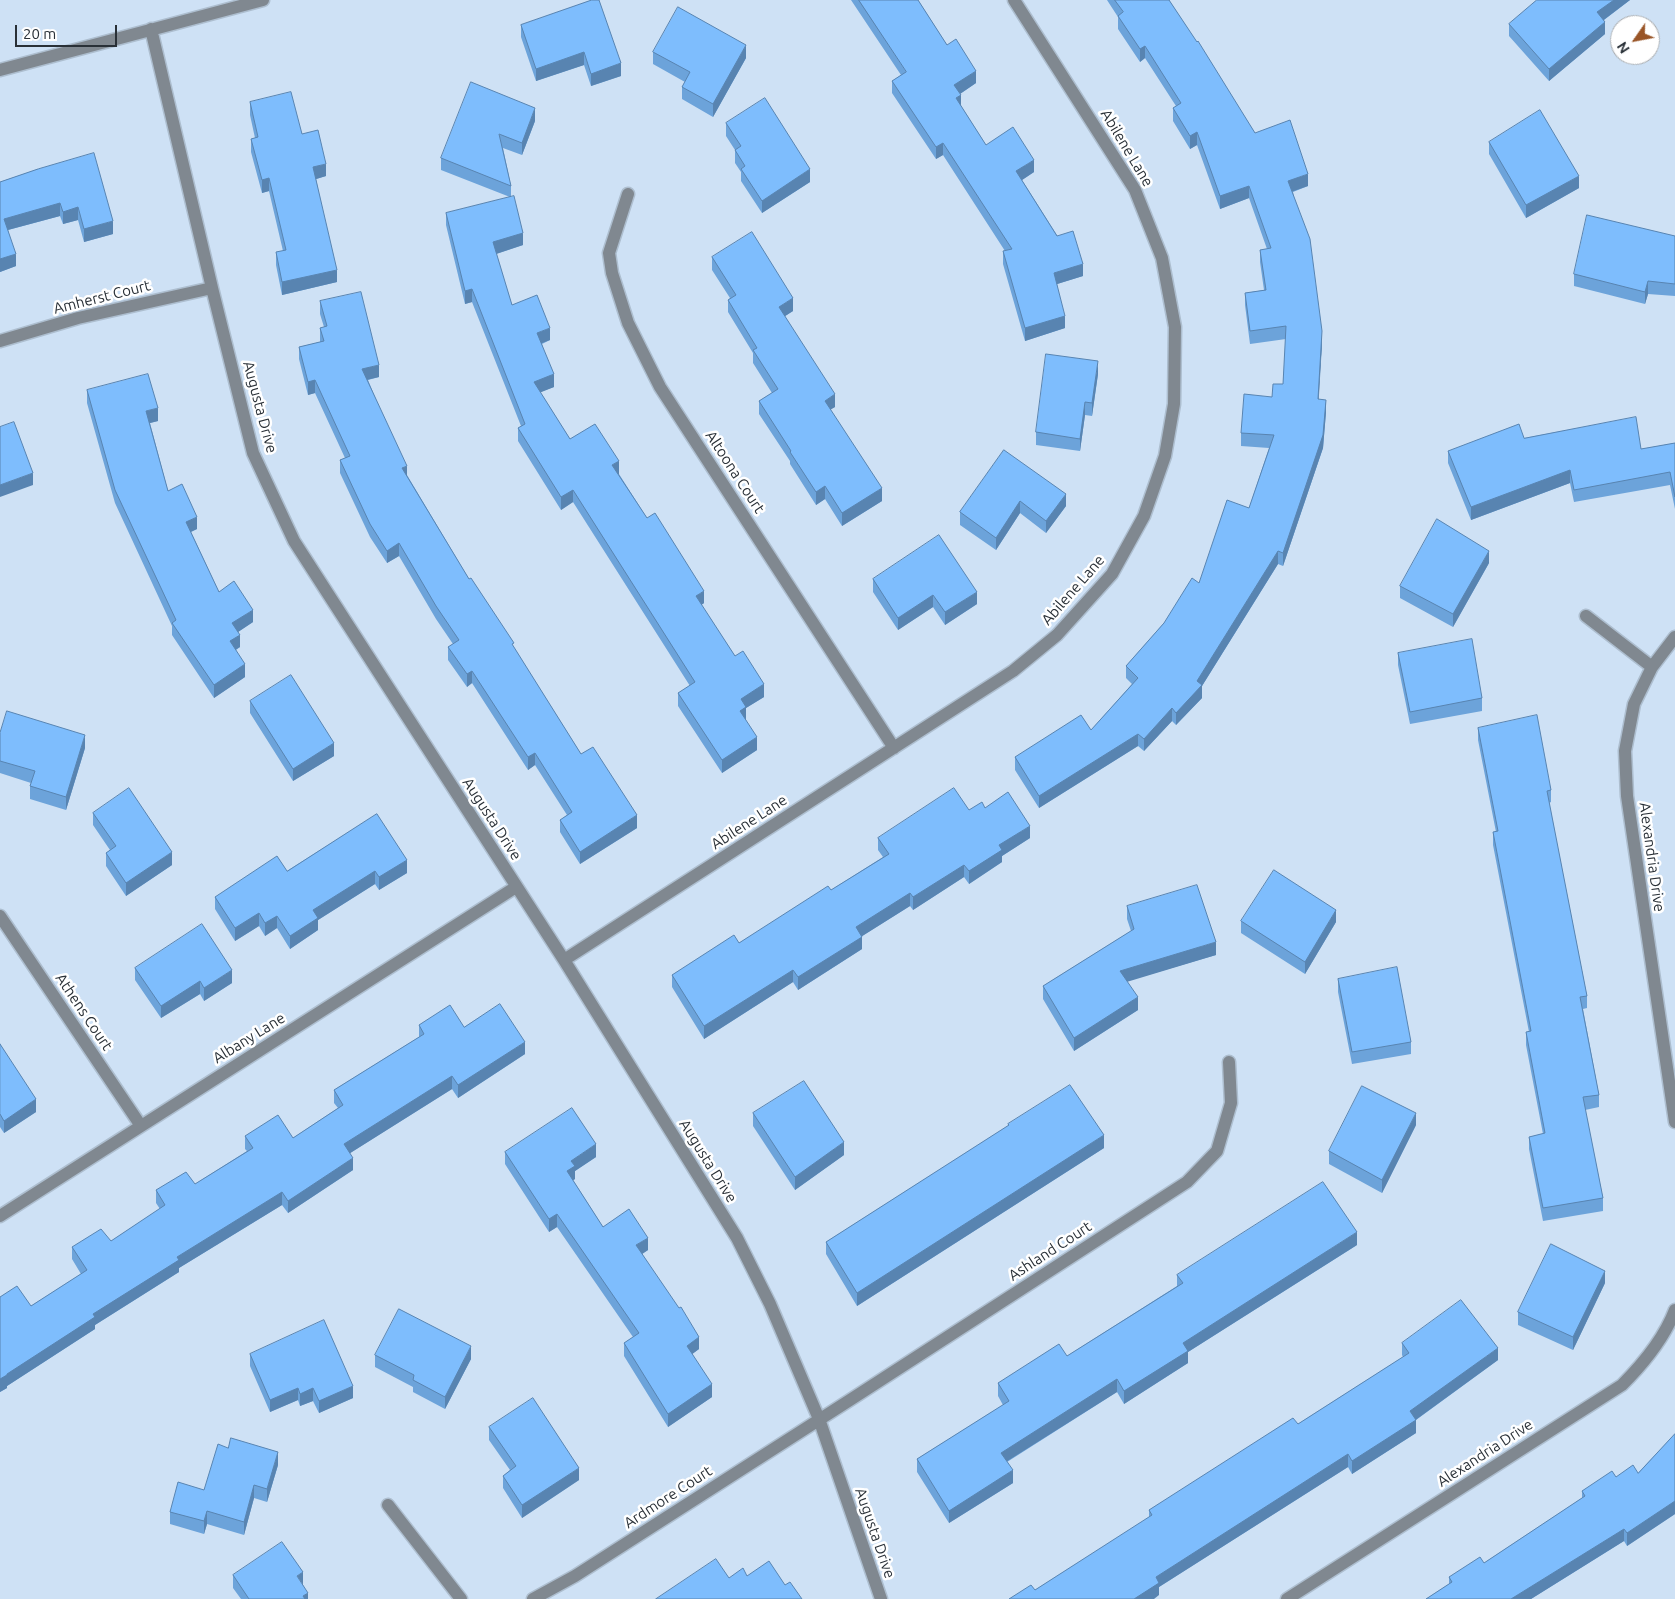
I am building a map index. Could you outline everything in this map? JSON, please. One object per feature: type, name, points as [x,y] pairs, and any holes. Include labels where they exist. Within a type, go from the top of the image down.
[{"type":"street","points":[[0,70],[263,0]]},
{"type":"street","name":"Abilene Lane","points":[[564,960],[1013,671],[1057,635],[1112,574],[1144,516],[1164,456],[1174,404],[1175,327],[1162,258],[1135,190],[1014,0]]},
{"type":"street","name":"Augusta Drive","points":[[151,29],[253,453],[294,541],[564,960],[737,1238],[770,1304],[819,1420],[881,1599]]},
{"type":"street","name":"Altoona Court","points":[[628,194],[609,253],[612,273],[628,323],[660,387],[894,748]]},
{"type":"street","name":"Amherst Court","points":[[0,341],[78,318],[212,288]]},
{"type":"street","points":[[1586,616],[1652,667]]},
{"type":"street","name":"Alexandria Drive","points":[[1675,638],[1652,667],[1634,704],[1625,751],[1627,796],[1675,1122]]},
{"type":"street","name":"Albany Lane","points":[[0,1216],[516,887]]},
{"type":"street","name":"Athens Court","points":[[0,916],[141,1126]]},
{"type":"street","name":"Ashland Court","points":[[819,1420],[1186,1182],[1217,1151],[1231,1103],[1229,1062]]},
{"type":"street","name":"Alexandria Drive","points":[[1287,1599],[1622,1385],[1642,1364],[1671,1321],[1675,1310]]},
{"type":"street","name":"Ardmore Court","points":[[533,1599],[575,1576],[819,1420]]},
{"type":"street","points":[[388,1505],[461,1599]]},
{"type":"building","points":[[592,0],[599,0],[621,63],[591,74],[584,52],[536,69],[521,25]]},
{"type":"building","points":[[859,0],[918,0],[947,45],[956,39],[976,71],[954,85],[961,95],[956,98],[986,145],[1013,127],[1034,160],[1016,171],[1057,236],[1073,231],[1083,264],[1054,273],[1065,316],[1025,328],[1003,251],[1012,249],[943,143],[936,147],[892,81],[906,72]]},
{"type":"building","points":[[1115,0],[1169,0],[1198,41],[1255,133],[1290,120],[1308,174],[1288,181],[1310,239],[1322,331],[1318,399],[1326,400],[1323,435],[1283,553],[1278,551],[1197,681],[1202,685],[1176,713],[1172,708],[1144,739],[1138,734],[1039,796],[1015,757],[1081,715],[1091,730],[1138,678],[1126,666],[1164,623],[1192,578],[1199,583],[1227,500],[1249,508],[1274,435],[1241,433],[1244,394],[1272,397],[1273,384],[1283,384],[1286,326],[1250,331],[1245,293],[1266,290],[1260,250],[1271,248],[1249,186],[1220,196],[1197,132],[1190,136],[1173,108],[1181,103],[1145,46],[1140,49],[1118,16],[1123,12]]},
{"type":"building","points":[[1537,0],[1614,0],[1597,12],[1605,22],[1549,69],[1509,24]]},
{"type":"building","points":[[678,7],[746,45],[713,104],[682,87],[690,72],[653,52]]},
{"type":"building","points":[[471,82],[535,108],[522,143],[499,134],[511,186],[441,158]]},
{"type":"building","points":[[291,92],[302,134],[318,130],[326,164],[313,167],[337,270],[282,282],[276,252],[286,250],[269,178],[262,180],[251,139],[258,137],[250,102]]},
{"type":"building","points":[[765,98],[810,169],[762,201],[741,169],[745,166],[735,150],[741,146],[726,123]]},
{"type":"building","points":[[1540,110],[1579,176],[1526,205],[1489,142]]},
{"type":"building","points":[[94,153],[113,221],[84,229],[78,207],[63,212],[60,203],[4,219],[16,254],[0,259],[0,182]]},
{"type":"building","points":[[514,196],[523,233],[493,242],[512,305],[537,295],[550,328],[537,333],[554,374],[534,382],[570,439],[595,424],[619,461],[612,465],[647,518],[655,513],[704,591],[696,596],[735,656],[743,651],[764,684],[741,699],[746,707],[740,711],[757,737],[722,760],[678,693],[695,682],[573,490],[561,497],[518,428],[525,424],[472,289],[465,291],[446,213]]},
{"type":"building","points":[[1587,215],[1675,236],[1675,284],[1648,281],[1645,292],[1574,274]]},
{"type":"building","points":[[752,232],[793,298],[779,307],[835,394],[825,401],[882,488],[842,513],[825,486],[816,492],[759,401],[778,389],[753,350],[757,348],[728,300],[736,295],[712,257]]},
{"type":"building","points":[[361,292],[379,365],[362,369],[407,466],[402,468],[469,579],[471,578],[514,643],[512,644],[581,754],[593,747],[637,815],[580,852],[560,820],[572,812],[535,753],[528,757],[472,671],[467,674],[448,647],[459,640],[436,606],[399,543],[387,551],[370,524],[340,460],[350,456],[315,380],[308,382],[299,347],[324,341],[320,328],[327,326],[320,301]]},
{"type":"building","points":[[1046,354],[1098,361],[1092,403],[1085,402],[1080,439],[1036,432]]},
{"type":"building","points":[[148,374],[158,408],[146,411],[168,491],[182,484],[197,517],[186,522],[219,592],[234,581],[253,610],[232,623],[240,635],[230,641],[245,664],[214,685],[172,623],[176,620],[115,490],[87,390]]},
{"type":"building","points":[[1636,417],[1641,449],[1675,443],[1675,497],[1670,472],[1574,490],[1570,470],[1471,507],[1448,451],[1519,424],[1524,438]]},
{"type":"building","points":[[14,422],[33,473],[0,485],[0,427]]},
{"type":"building","points":[[1004,450],[1066,494],[1046,521],[1020,501],[996,538],[960,512]]},
{"type":"building","points":[[1437,519],[1489,551],[1453,614],[1400,586]]},
{"type":"building","points":[[939,535],[977,592],[945,612],[933,595],[898,618],[873,579]]},
{"type":"building","points":[[1472,639],[1482,698],[1410,712],[1398,653]]},
{"type":"building","points":[[291,675],[334,743],[293,769],[250,701]]},
{"type":"building","points":[[7,711],[85,735],[66,797],[30,786],[35,771],[0,761],[0,733]]},
{"type":"building","points":[[1537,715],[1551,790],[1547,791],[1587,996],[1580,997],[1599,1095],[1583,1097],[1603,1198],[1543,1208],[1529,1137],[1545,1133],[1526,1032],[1531,1031],[1493,832],[1498,831],[1478,728]]},
{"type":"building","points":[[129,788],[172,852],[126,883],[106,853],[116,846],[93,813]]},
{"type":"building","points":[[954,788],[969,810],[982,802],[985,808],[1008,792],[1030,826],[999,845],[1002,850],[969,871],[964,865],[913,897],[910,893],[856,927],[862,937],[798,977],[793,970],[704,1026],[672,975],[734,935],[739,943],[828,886],[831,890],[889,854],[878,838]]},
{"type":"building","points":[[377,814],[407,860],[379,877],[375,871],[313,910],[318,918],[290,936],[277,916],[265,923],[259,913],[235,928],[215,897],[277,856],[287,871]]},
{"type":"building","points":[[1274,870],[1336,910],[1305,962],[1241,921]]},
{"type":"building","points":[[1197,885],[1216,942],[1120,971],[1138,997],[1074,1038],[1043,986],[1134,929],[1127,906]]},
{"type":"building","points":[[202,924],[232,970],[204,988],[200,981],[161,1006],[135,968]]},
{"type":"building","points":[[1397,967],[1411,1042],[1352,1052],[1338,979]]},
{"type":"building","points":[[500,1004],[525,1042],[458,1085],[452,1076],[344,1144],[353,1158],[288,1201],[282,1192],[177,1257],[179,1260],[93,1314],[95,1317],[0,1379],[0,1297],[17,1286],[31,1306],[87,1270],[72,1247],[101,1229],[111,1241],[165,1205],[156,1190],[186,1172],[195,1184],[253,1148],[245,1136],[278,1115],[293,1138],[343,1105],[334,1090],[424,1034],[419,1025],[450,1005],[464,1027]]},
{"type":"building","points":[[0,1044],[36,1099],[4,1121],[0,1114]]},
{"type":"building","points":[[804,1081],[844,1142],[795,1177],[753,1113]]},
{"type":"building","points":[[1070,1085],[1104,1135],[857,1293],[826,1242]]},
{"type":"building","points":[[1362,1086],[1416,1113],[1382,1180],[1329,1151]]},
{"type":"building","points":[[572,1108],[596,1144],[571,1161],[575,1166],[567,1171],[603,1227],[629,1209],[648,1238],[636,1245],[679,1308],[681,1307],[699,1337],[687,1346],[712,1384],[668,1414],[624,1343],[639,1333],[557,1214],[549,1219],[505,1152]]},
{"type":"building","points":[[1323,1182],[1357,1232],[1183,1343],[1188,1351],[1124,1391],[1117,1379],[1001,1453],[1013,1470],[949,1511],[917,1459],[1009,1401],[998,1383],[1059,1344],[1067,1356],[1183,1283],[1177,1275]]},
{"type":"building","points":[[1551,1244],[1605,1271],[1573,1337],[1518,1312]]},
{"type":"building","points":[[1461,1300],[1498,1348],[1410,1411],[1416,1420],[1352,1461],[1348,1454],[1156,1577],[1159,1583],[1134,1599],[1009,1599],[1031,1585],[1035,1590],[1152,1515],[1149,1510],[1293,1418],[1298,1424],[1409,1353],[1402,1343]]},
{"type":"building","points":[[399,1309],[471,1346],[445,1397],[413,1380],[414,1375],[375,1355]]},
{"type":"building","points":[[324,1320],[353,1386],[319,1401],[313,1388],[300,1394],[298,1388],[270,1400],[250,1354]]},
{"type":"building","points":[[533,1398],[579,1468],[522,1505],[503,1476],[516,1466],[489,1427]]},
{"type":"building","points":[[1675,1434],[1675,1501],[1627,1533],[1624,1529],[1511,1599],[1426,1599],[1452,1582],[1449,1577],[1480,1557],[1484,1563],[1585,1496],[1582,1491],[1612,1471],[1616,1477],[1633,1465],[1638,1473]]},
{"type":"building","points":[[231,1438],[278,1452],[267,1489],[254,1485],[244,1522],[207,1511],[204,1521],[170,1512],[178,1482],[204,1490],[218,1444],[228,1448]]},
{"type":"building","points":[[282,1542],[303,1572],[297,1576],[308,1593],[303,1596],[305,1599],[249,1599],[233,1575]]},
{"type":"building","points":[[716,1559],[729,1578],[743,1568],[747,1576],[769,1561],[785,1585],[790,1582],[802,1599],[656,1599]]}]
